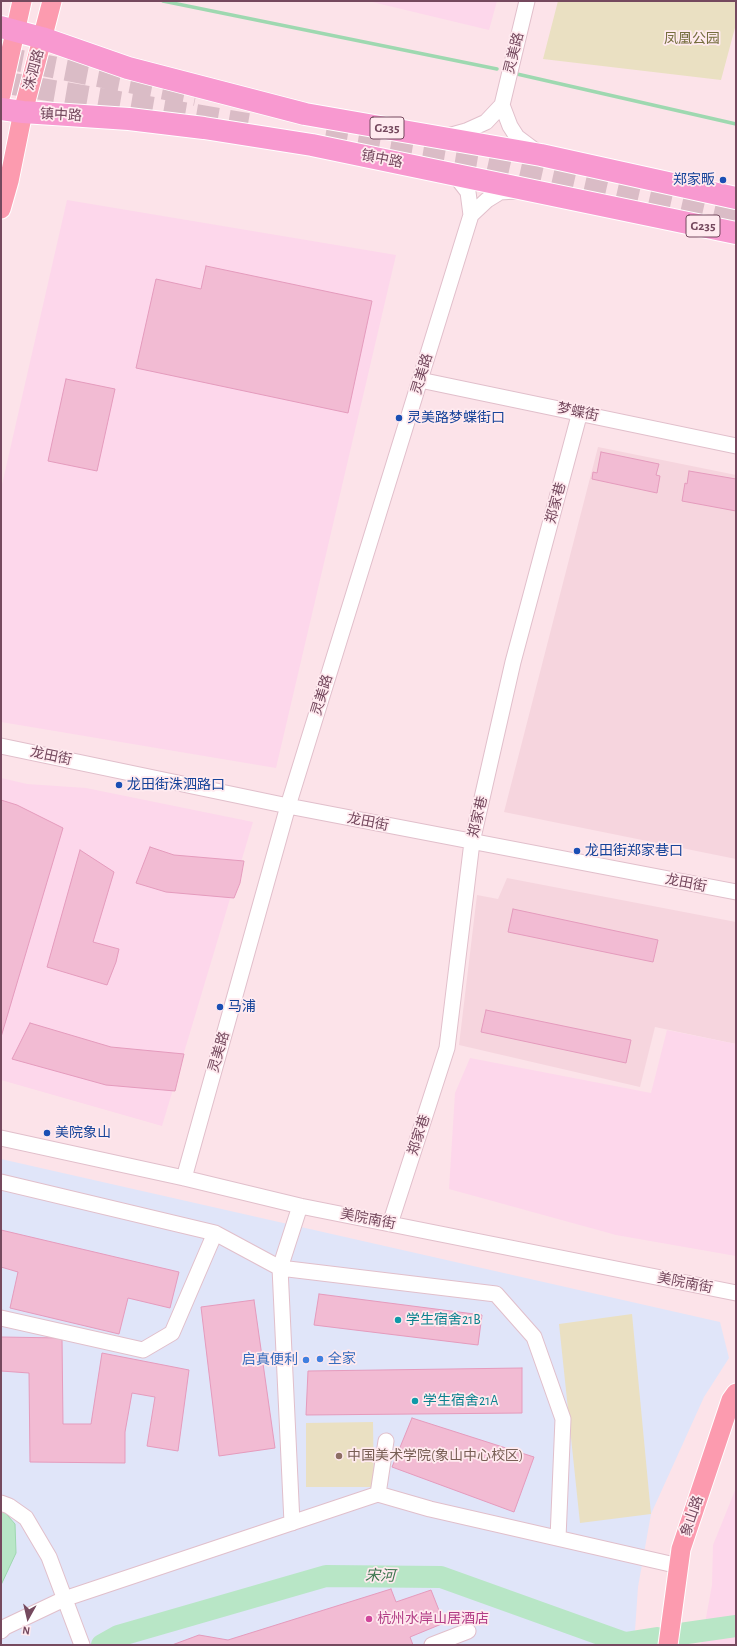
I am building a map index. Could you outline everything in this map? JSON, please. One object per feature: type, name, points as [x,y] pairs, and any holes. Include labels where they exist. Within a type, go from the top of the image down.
[{"type":"highway","name":"G235","points":[[8,29],[42,38],[128,68],[305,114],[541,155],[736,198]]},
{"type":"highway","name":"G235","points":[[1,109],[23,112]]},
{"type":"highway","name":"镇中路","points":[[23,112],[128,119],[204,128],[312,146],[736,232]]},
{"type":"main road","name":"洙泗路","points":[[1,95],[8,29],[22,1]]},
{"type":"main road","name":"洙泗路","points":[[1,209],[23,112],[52,1]]},
{"type":"main road","name":"象山路","points":[[668,1645],[681,1549],[731,1400],[736,1392]]},
{"type":"street","name":"灵美路","points":[[441,138],[466,131],[486,122],[502,105],[527,1]]},
{"type":"street","points":[[502,105],[510,126],[517,137],[541,155]]},
{"type":"street","name":"灵美路","points":[[184,1178],[288,806],[471,215],[468,192],[458,179],[436,170]]},
{"type":"street","name":"灵美路","points":[[471,215],[487,200],[500,192],[527,190]]},
{"type":"street","name":"梦蝶街","points":[[420,380],[580,412],[736,446]]},
{"type":"street","name":"郑家巷","points":[[390,1224],[447,1048],[472,842],[513,662],[580,412]]},
{"type":"street","name":"龙田街","points":[[1,746],[288,806],[736,892]]},
{"type":"street","name":"美院南街","points":[[1,1138],[184,1178],[300,1206],[736,1293]]},
{"type":"street","points":[[1,1182],[215,1233],[280,1268],[496,1294],[534,1337],[563,1419],[558,1538]]},
{"type":"street","points":[[292,1523],[280,1268],[300,1206]]},
{"type":"street","points":[[1,1318],[143,1350],[172,1333],[215,1233]]},
{"type":"street","points":[[378,1494],[386,1441]]},
{"type":"street","points":[[1,1631],[5,1627],[64,1599],[378,1494],[679,1566]]},
{"type":"street","points":[[1,1503],[26,1518],[49,1557],[64,1599],[76,1625],[82,1645]]},
{"type":"street","points":[[432,1645],[468,1630]]},
{"type":"shaded area","points":[[368,1],[497,1],[489,30]]},
{"type":"shaded area","points":[[67,200],[396,255],[276,768],[1,722],[1,489]]},
{"type":"shaded area","points":[[598,447],[736,475],[736,859],[504,812]]},
{"type":"shaded area","points":[[1,778],[27,784],[86,788],[253,822],[162,1126],[1,1080]]},
{"type":"shaded area","points":[[507,878],[736,922],[736,1044],[655,1027],[640,1087],[459,1045],[477,895],[498,899]]},
{"type":"shaded area","points":[[667,1030],[736,1044],[736,1256],[616,1235],[449,1189],[455,1093],[470,1058],[651,1093]]},
{"type":"shaded area","name":"中国美术学院(象山中心校区)","points":[[1,1159],[720,1322],[729,1358],[704,1397],[651,1514],[638,1587],[634,1645],[1,1645]]},
{"type":"shaded area","points":[[736,1488],[736,1645],[701,1645],[712,1585],[713,1545]]},
{"type":"shaded area","points":[[1,1508],[15,1524],[16,1553],[1,1585]]},
{"type":"green space","name":"凤凰公园","points":[[558,1],[736,1],[736,24],[721,80],[543,59]]},
{"type":"green space","points":[[632,1314],[651,1514],[580,1523],[559,1324]]},
{"type":"green space","points":[[373,1422],[374,1487],[306,1487],[306,1423]]},
{"type":"building","points":[[206,266],[372,301],[348,413],[136,368],[156,279],[201,289]]},
{"type":"building","points":[[66,379],[115,389],[97,471],[48,461]]},
{"type":"building","points":[[601,452],[659,464],[656,475],[660,476],[657,493],[592,479],[593,472],[597,473]]},
{"type":"building","points":[[689,471],[736,479],[736,511],[682,501]]},
{"type":"building","points":[[1,800],[17,805],[63,828],[1,1037]]},
{"type":"building","points":[[150,847],[174,855],[244,861],[240,883],[234,898],[166,892],[136,883]]},
{"type":"building","points":[[80,850],[114,872],[93,942],[119,949],[116,962],[107,985],[47,967]]},
{"type":"building","points":[[513,909],[658,940],[653,962],[508,932]]},
{"type":"building","points":[[486,1010],[631,1040],[626,1063],[481,1032]]},
{"type":"building","points":[[30,1023],[111,1047],[184,1054],[175,1091],[106,1085],[12,1059]]},
{"type":"building","points":[[1,1230],[179,1272],[170,1308],[128,1298],[119,1334],[10,1308],[18,1272],[1,1267]]},
{"type":"building","name":"学生宿舍21B","points":[[319,1294],[482,1315],[478,1345],[314,1325]]},
{"type":"building","points":[[254,1300],[275,1448],[219,1456],[201,1307]]},
{"type":"building","points":[[1,1337],[62,1338],[63,1424],[91,1424],[102,1353],[189,1370],[178,1451],[147,1446],[155,1397],[132,1393],[125,1432],[125,1463],[30,1462],[29,1373],[1,1371]]},
{"type":"building","name":"学生宿舍21A","points":[[522,1368],[522,1413],[306,1415],[308,1371]]},
{"type":"building","points":[[412,1418],[534,1457],[514,1512],[392,1467]]},
{"type":"building","name":"杭州水岸山居酒店","points":[[391,1589],[396,1602],[431,1590],[444,1623],[410,1637],[413,1645],[172,1645],[199,1635],[228,1640]]},
{"type":"waterway","points":[[163,1],[497,69]]},
{"type":"waterway","points":[[517,74],[736,124]]},
{"type":"waterway","name":"宋河","points":[[102,1645],[118,1636],[326,1576],[441,1577],[625,1643],[657,1638]]},
{"type":"waterway","name":"宋河","points":[[680,1634],[736,1626]]},
{"type":"tunnel","points":[[1,57],[196,95]]},
{"type":"tunnel","points":[[1,82],[248,124]]},
{"type":"tunnel","points":[[325,138],[487,165],[736,221]]},
{"type":"place","name":"郑家畈","points":[[723,180]]},
{"type":"place","name":"灵美路梦蝶街口","points":[[399,418]]},
{"type":"place","name":"龙田街洙泗路口","points":[[119,785]]},
{"type":"place","name":"龙田街郑家巷口","points":[[577,851]]},
{"type":"place","name":"马浦","points":[[220,1007]]},
{"type":"place","name":"美院象山","points":[[47,1133]]},
{"type":"place","name":"学生宿舍21B","points":[[398,1320]]},
{"type":"place","name":"全家","points":[[320,1359]]},
{"type":"place","name":"启真便利","points":[[306,1360]]},
{"type":"place","name":"学生宿舍21A","points":[[415,1401]]},
{"type":"place","name":"中国美术学院(象山中心校区)","points":[[339,1456]]},
{"type":"place","name":"杭州水岸山居酒店","points":[[369,1619]]}]
